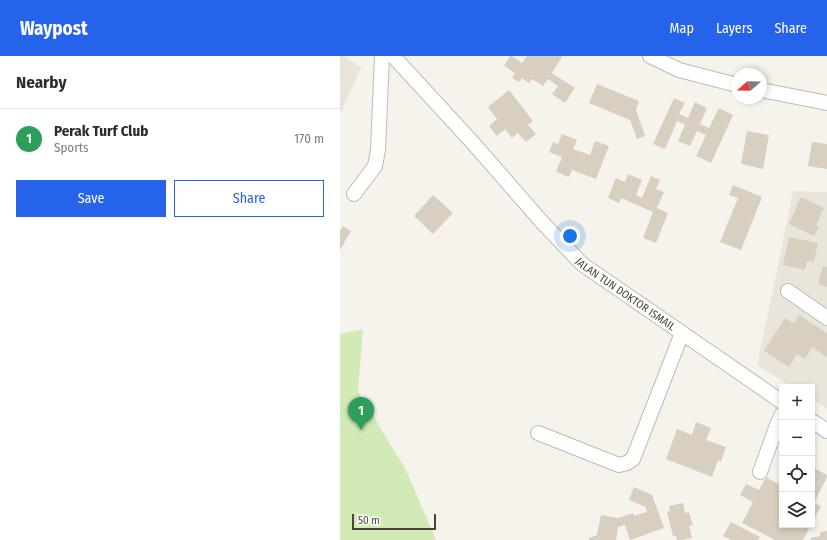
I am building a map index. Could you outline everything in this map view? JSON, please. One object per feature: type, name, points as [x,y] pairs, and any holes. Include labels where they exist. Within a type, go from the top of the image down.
[{"type":"street","points":[[354,194],[375,166],[378,150],[382,56]]},
{"type":"street","name":"JALAN TUN DOKTOR ISMAIL","points":[[393,56],[474,143],[541,221],[582,264],[779,400]]},
{"type":"street","points":[[650,56],[679,70],[731,83]]},
{"type":"street","points":[[767,91],[827,103]]},
{"type":"street","points":[[788,291],[827,318]]},
{"type":"street","points":[[538,433],[619,465],[627,463],[633,459],[682,333]]},
{"type":"street","points":[[760,472],[779,420]]},
{"type":"street","points":[[815,423],[827,431]]},
{"type":"shaded area","points":[[340,56],[344,56],[361,68],[340,114]]},
{"type":"shaded area","points":[[793,191],[827,192],[827,409],[815,401],[815,384],[787,384],[757,365]]},
{"type":"green space","points":[[363,329],[358,391],[406,470],[436,540],[340,540],[340,334]]},
{"type":"building","points":[[510,56],[522,63],[527,56],[561,56],[562,57],[552,73],[575,88],[565,103],[552,94],[558,86],[548,79],[543,86],[532,79],[529,83],[522,78],[519,82],[512,78],[515,73],[504,66]]},
{"type":"building","points":[[597,84],[639,101],[636,110],[645,136],[637,139],[630,120],[589,103]]},
{"type":"building","points":[[509,90],[533,121],[528,125],[536,134],[526,142],[518,133],[512,138],[505,129],[497,136],[489,126],[497,119],[488,107]]},
{"type":"building","points":[[674,98],[685,103],[679,114],[688,118],[695,102],[707,108],[700,124],[709,128],[719,108],[733,115],[711,163],[696,156],[706,135],[697,131],[690,146],[678,141],[685,125],[677,121],[665,149],[653,144]]},
{"type":"building","points":[[747,131],[769,135],[763,169],[741,164]]},
{"type":"building","points":[[562,134],[577,140],[573,149],[590,155],[595,141],[609,146],[596,179],[572,170],[569,177],[556,172],[562,157],[549,152],[553,142],[558,144]]},
{"type":"building","points":[[812,142],[827,144],[827,169],[808,166]]},
{"type":"building","points":[[628,174],[642,180],[636,195],[642,198],[651,176],[660,180],[656,189],[664,192],[657,208],[668,213],[656,243],[643,238],[653,212],[621,198],[619,203],[608,198],[616,178],[625,182]]},
{"type":"building","points":[[733,185],[762,197],[741,250],[720,242],[738,198],[729,195]]},
{"type":"building","points":[[433,195],[453,213],[433,234],[414,216]]},
{"type":"building","points":[[801,197],[824,208],[816,225],[819,226],[814,236],[789,224]]},
{"type":"building","points":[[343,226],[351,231],[340,250],[340,231]]},
{"type":"building","points":[[789,237],[818,243],[814,262],[807,261],[805,270],[783,265]]},
{"type":"building","points":[[823,266],[827,267],[827,287],[818,284]]},
{"type":"building","points":[[799,315],[827,333],[827,357],[812,347],[805,359],[797,354],[789,367],[764,351],[785,318],[794,324]]},
{"type":"building","points":[[696,422],[711,428],[706,440],[726,447],[721,462],[718,460],[712,477],[666,459],[677,429],[692,435]]},
{"type":"building","points":[[815,469],[827,475],[815,501]]},
{"type":"building","points":[[766,477],[779,484],[779,528],[809,528],[803,540],[775,540],[742,523],[753,502],[740,495],[746,484],[759,490]]},
{"type":"building","points":[[634,487],[652,495],[664,528],[630,540],[625,525],[618,527],[616,540],[589,540],[589,538],[597,535],[601,515],[618,518],[633,513],[634,516],[647,512],[646,507],[629,500]]},
{"type":"building","points":[[683,503],[685,513],[689,512],[693,525],[689,526],[692,538],[677,540],[676,536],[673,536],[667,512],[670,511],[669,506]]},
{"type":"building","points":[[815,503],[821,506],[815,517]]},
{"type":"building","points":[[731,522],[760,537],[758,540],[731,540],[723,536]]},
{"type":"building","points":[[827,531],[827,540],[811,540],[810,538],[820,536],[820,532]]},
{"type":"place","name":"Perak Turf Club","points":[[361,430]]}]
